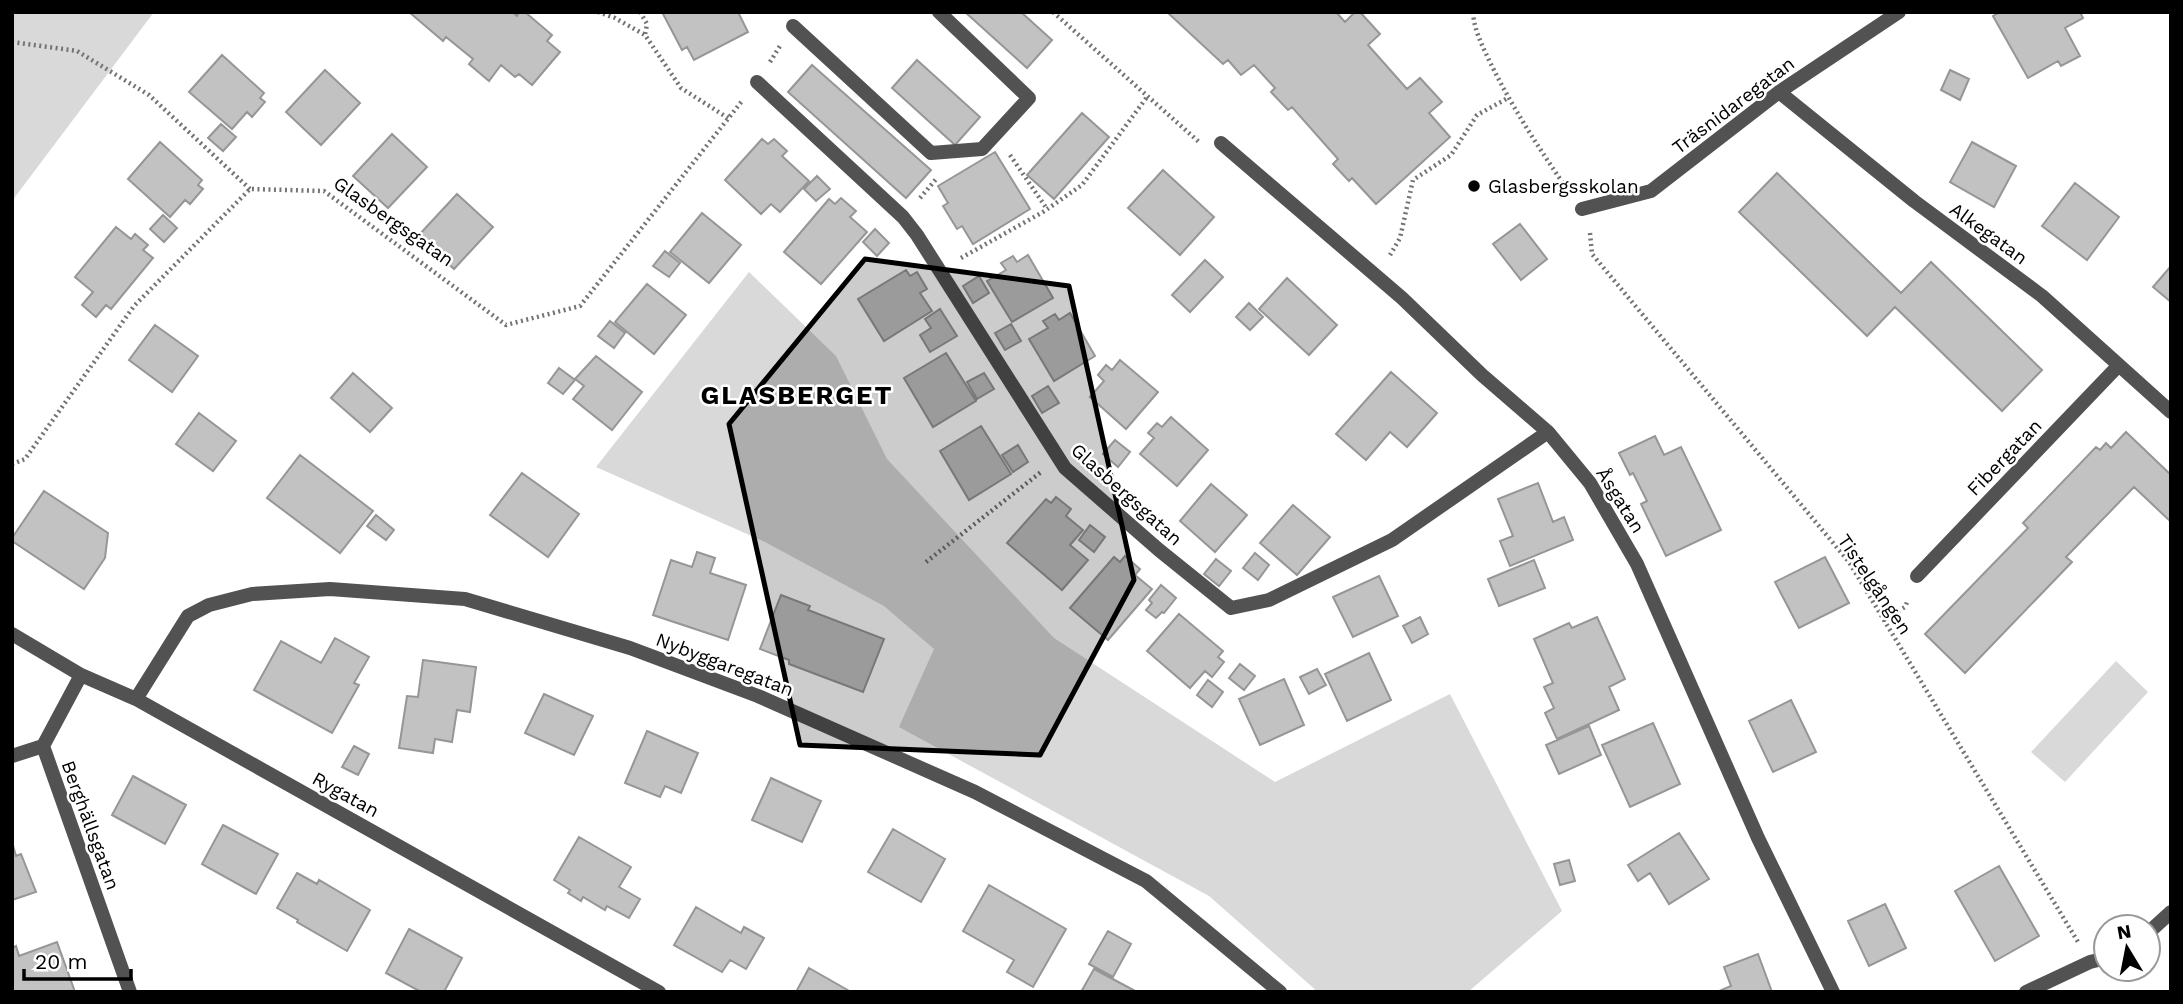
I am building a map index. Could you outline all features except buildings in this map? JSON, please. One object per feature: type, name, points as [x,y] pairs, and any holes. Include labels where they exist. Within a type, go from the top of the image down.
[{"type":"street","points":[[793,26],[931,153],[982,149],[1029,98],[939,12]]},
{"type":"street","name":"Träsnidaregatan","points":[[1582,209],[1651,191],[1779,92],[1899,12]]},
{"type":"street","name":"Glasbergsgatan","points":[[757,82],[904,217],[1065,468],[1231,608],[1269,600],[1392,540],[1548,432]]},
{"type":"street","name":"Alkegatan","points":[[1779,92],[1914,201],[2042,296],[2171,412]]},
{"type":"street","name":"Åsgatan","points":[[1214,147],[1377,277],[1548,432],[1590,483],[1637,564],[1758,838],[1833,992]]},
{"type":"street","name":"Fibergatan","points":[[1917,576],[2119,365]]},
{"type":"street","name":"Nybyggaregatan","points":[[136,699],[188,616],[209,605],[252,594],[330,590],[465,599],[630,648],[758,696],[975,792],[1146,881],[1280,992]]},
{"type":"street","name":"Rygatan","points":[[12,634],[81,675],[136,699],[659,992]]},
{"type":"street","name":"Berghällsgatan","points":[[81,675],[43,746],[130,992]]},
{"type":"street","points":[[12,756],[43,746]]},
{"type":"street","points":[[2026,992],[2090,962]]},
{"type":"path","points":[[598,12],[645,35],[681,88],[728,118]]},
{"type":"path","points":[[640,12],[647,24],[645,35]]},
{"type":"path","points":[[1053,12],[1147,97],[1214,147]]},
{"type":"path","points":[[1473,12],[1474,27],[1497,77],[1538,147],[1582,209]]},
{"type":"path","name":"Glasbergsgatan","points":[[250,190],[324,191],[506,325],[580,306],[757,82],[793,26]]},
{"type":"path","points":[[12,42],[78,51],[98,63],[149,95],[250,190],[134,306],[25,459],[12,464]]},
{"type":"path","points":[[939,271],[1047,209],[1082,185],[1147,97]]},
{"type":"path","points":[[1377,277],[1400,238],[1413,180],[1451,155],[1476,115],[1509,97]]},
{"type":"path","points":[[996,134],[1047,209]]},
{"type":"path","points":[[904,217],[936,179],[940,152]]},
{"type":"path","name":"Tistelgången","points":[[1582,209],[1589,219],[1592,254],[1849,562],[2090,962]]},
{"type":"path","points":[[926,562],[1058,458]]},
{"type":"highlighted area","points":[[865,259],[1069,286],[1134,580],[1040,755],[800,745],[729,424]]},
{"type":"shaded area","points":[[12,12],[154,12],[12,201]]},
{"type":"shaded area","points":[[749,272],[836,356],[887,459],[1054,638],[1275,782],[1450,694],[1562,911],[1468,992],[1318,992],[1209,896],[899,727],[934,649],[884,606],[765,542],[596,467]]},
{"type":"shaded area","points":[[2116,661],[2148,692],[2065,782],[2031,752]]},
{"type":"place","name":"Glasbergsskolan","points":[[1474,186]]},
{"type":"district","name":"GLASBERGET","points":[[797,395]]}]
